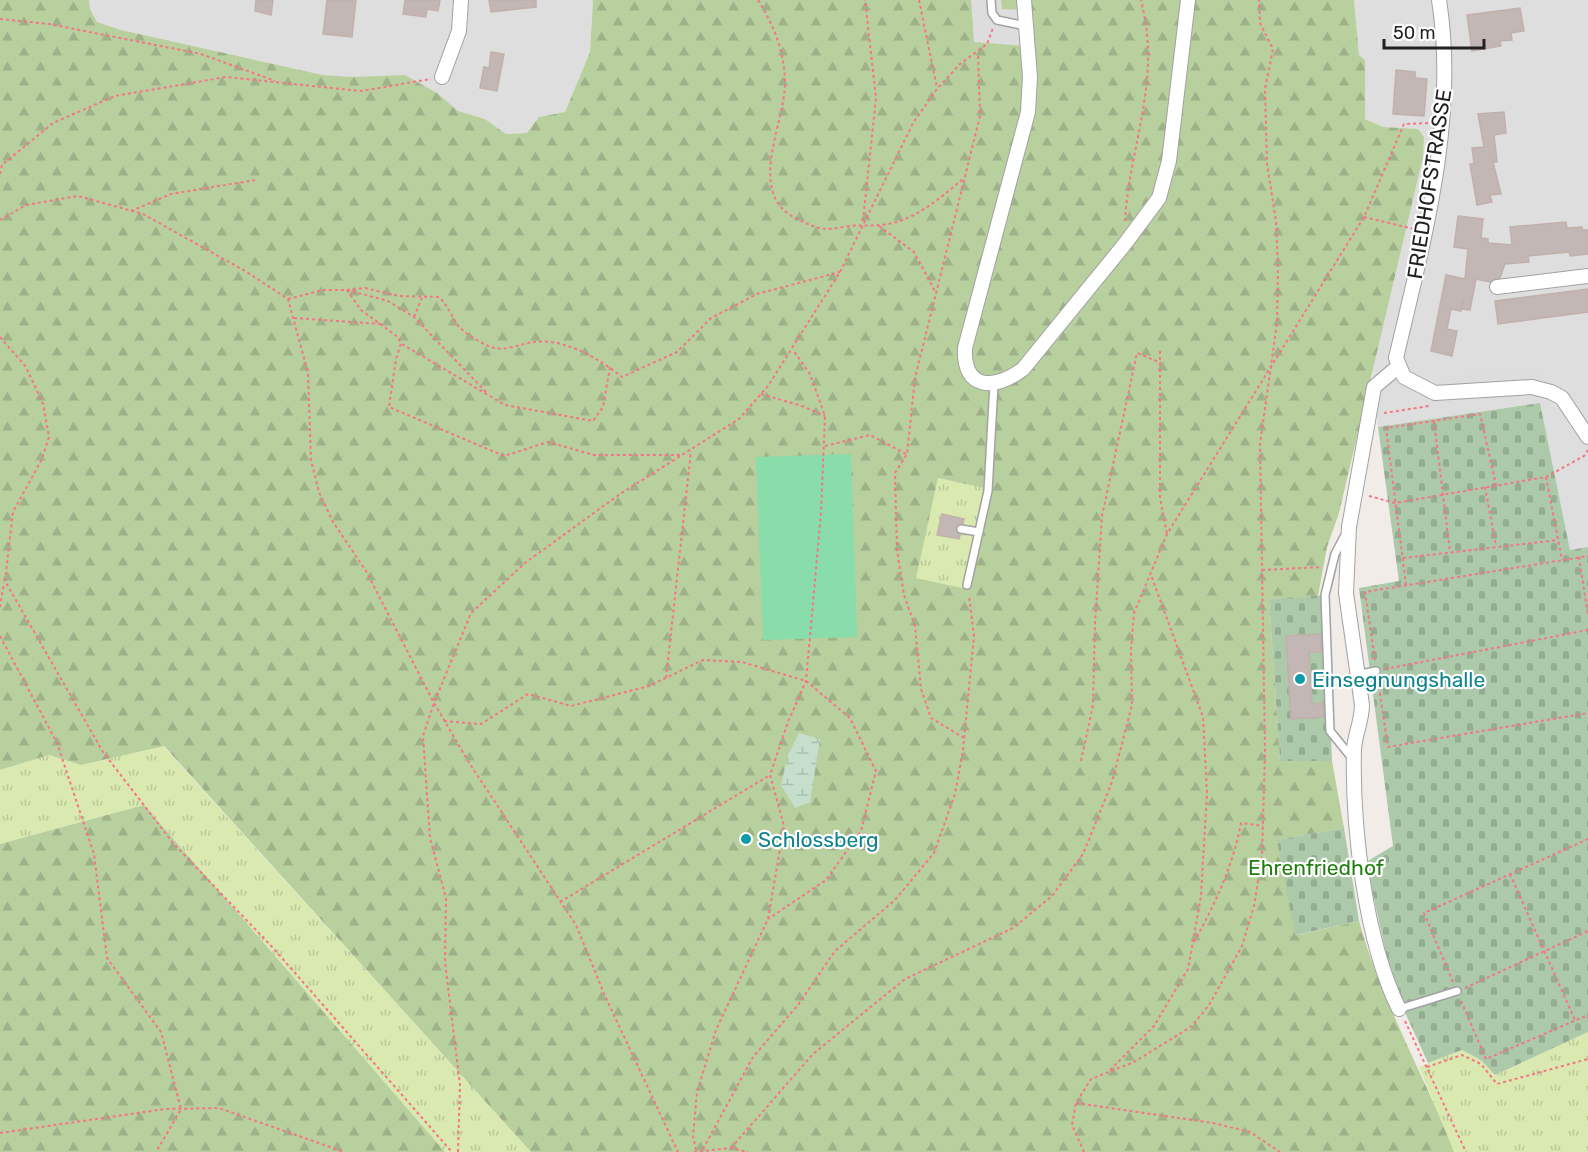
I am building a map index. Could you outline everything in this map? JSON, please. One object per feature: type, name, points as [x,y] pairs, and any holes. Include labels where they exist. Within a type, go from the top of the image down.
[{"type":"street","points":[[442,77],[459,32],[461,0]]},
{"type":"street","points":[[1024,0],[1030,77],[1028,112],[964,348],[964,364],[970,375],[982,383],[994,384],[1008,380],[1023,369],[1152,210],[1165,181],[1188,0]]},
{"type":"street","name":"FRIEDHOFSTRASSE","points":[[1399,366],[1396,358],[1425,232],[1442,122],[1445,60],[1439,0]]},
{"type":"street","points":[[1497,287],[1588,276]]},
{"type":"street","points":[[1400,1009],[1387,985],[1370,922],[1360,860],[1354,747],[1362,720],[1360,674],[1346,593],[1349,527],[1374,387],[1399,366],[1404,377],[1435,393],[1532,387],[1551,392],[1562,398],[1588,437]]},
{"type":"lane","points":[[991,0],[992,12],[997,20],[1026,27]]},
{"type":"lane","points":[[967,585],[988,491],[994,384]]},
{"type":"lane","points":[[1349,527],[1330,567],[1325,595],[1330,731],[1354,761]]},
{"type":"lane","points":[[962,529],[979,532]]},
{"type":"lane","points":[[1360,674],[1376,671]]},
{"type":"lane","points":[[1400,1009],[1457,991]]},
{"type":"path","points":[[758,0],[771,20],[782,48],[785,83],[777,138],[770,158],[771,191],[790,215],[822,231],[862,224],[879,226],[901,222],[926,207],[964,178]]},
{"type":"path","points":[[862,224],[876,98],[865,0]]},
{"type":"path","points":[[919,0],[937,89]]},
{"type":"path","points":[[1124,245],[1127,195],[1148,65],[1146,22],[1141,0]]},
{"type":"path","points":[[1084,1152],[1072,1125],[1076,1103],[1091,1079],[1134,1062],[1173,1038],[1192,1026],[1209,1005],[1242,946],[1254,906],[1262,857],[1260,444],[1267,377],[1277,323],[1278,269],[1275,221],[1267,164],[1265,89],[1273,49],[1260,23],[1259,0]]},
{"type":"path","points":[[0,19],[49,24],[201,54],[280,83]]},
{"type":"path","points":[[458,1152],[460,1085],[445,962],[446,898],[430,838],[423,736],[471,613],[525,563],[620,494],[739,419],[761,394],[792,349],[840,272],[913,123],[937,89],[960,64],[987,44],[997,20]]},
{"type":"path","points":[[964,738],[932,718],[921,689],[915,627],[904,595],[897,550],[895,473],[907,454],[915,378],[980,116],[978,52]]},
{"type":"path","points":[[0,174],[2,165],[53,123],[115,96],[226,77],[361,91],[442,77]]},
{"type":"path","points":[[731,1148],[813,1054],[905,979],[1013,928],[1052,896],[1083,854],[1112,782],[1132,705],[1131,650],[1134,613],[1167,534],[1267,377],[1364,217],[1404,124],[1442,122]]},
{"type":"path","points":[[131,211],[171,194],[255,180]]},
{"type":"path","points":[[0,220],[26,205],[78,196],[143,214],[245,271],[288,299],[308,374],[311,460],[319,492],[333,522],[366,572],[444,721],[576,925],[605,996],[678,1152]]},
{"type":"path","points":[[1364,217],[1425,232]]},
{"type":"path","points":[[879,226],[914,252],[936,293]]},
{"type":"path","points":[[288,299],[323,290],[365,288],[399,296],[439,297],[450,307],[458,325],[492,348],[516,347],[535,342],[566,345],[609,367],[622,377],[677,352],[711,318],[757,294],[840,272]]},
{"type":"path","points":[[346,290],[388,302],[414,317],[488,395]]},
{"type":"path","points":[[346,290],[361,310],[398,337],[401,343],[505,405],[593,421],[603,407],[609,367]]},
{"type":"path","points":[[414,317],[423,295]]},
{"type":"path","points":[[293,318],[381,324]]},
{"type":"path","points":[[0,337],[26,367],[43,404],[49,437],[42,459],[13,512],[0,607]]},
{"type":"path","points":[[401,343],[396,359],[389,407],[504,456],[548,442],[594,455],[683,455]]},
{"type":"path","points":[[748,1152],[731,1148],[695,1151],[693,1136],[697,1092],[716,1030],[768,918],[784,826],[770,774],[788,722],[806,681],[814,616],[825,416],[810,374],[792,349]]},
{"type":"path","points":[[1160,351],[1160,498],[1167,534]]},
{"type":"path","points":[[1081,761],[1089,735],[1093,705],[1095,623],[1102,516],[1137,353],[1161,363]]},
{"type":"path","points":[[1369,415],[1431,406],[1445,393]]},
{"type":"path","points":[[761,394],[802,406],[825,416]]},
{"type":"path","points":[[1406,585],[1386,428],[1480,414],[1496,485]]},
{"type":"path","points":[[1434,421],[1445,494],[1450,552]]},
{"type":"path","points":[[825,446],[870,435],[907,454]]},
{"type":"path","points":[[666,678],[691,450]]},
{"type":"path","points":[[1355,496],[1368,496],[1395,503],[1546,477],[1584,456],[1588,450]]},
{"type":"path","points":[[1546,477],[1562,560]]},
{"type":"path","points":[[1485,487],[1497,547]]},
{"type":"path","points":[[1403,558],[1558,540]]},
{"type":"path","points":[[1588,556],[1365,592],[1388,747],[1588,713]]},
{"type":"path","points":[[1579,557],[1588,615]]},
{"type":"path","points":[[1262,570],[1330,567]]},
{"type":"path","points":[[1108,1072],[1154,1026],[1188,969],[1201,896],[1207,793],[1203,717],[1151,575]]},
{"type":"path","points":[[5,581],[103,752],[173,843],[274,949],[452,1152]]},
{"type":"path","points":[[703,1150],[753,1057],[798,1005],[835,951],[894,900],[934,853],[955,794],[964,738],[974,636],[967,585]]},
{"type":"path","points":[[1376,671],[1588,630]]},
{"type":"path","points":[[0,636],[57,743],[94,854],[106,958],[161,1032],[181,1109],[156,1152]]},
{"type":"path","points":[[444,721],[481,724],[528,694],[571,706],[649,686],[702,660],[742,662],[806,681],[850,718],[876,771],[861,831],[826,880],[768,918]]},
{"type":"path","points":[[560,902],[770,774]]},
{"type":"path","points":[[1193,944],[1214,906],[1228,872],[1241,823],[1263,826]]},
{"type":"path","points":[[1424,913],[1588,839]]},
{"type":"path","points":[[1510,874],[1575,1021]]},
{"type":"path","points":[[1457,991],[1588,931]]},
{"type":"path","points":[[1400,1009],[1466,1152]]},
{"type":"path","points":[[1486,1059],[1588,1015]]},
{"type":"path","points":[[1427,1067],[1462,1055],[1481,1064],[1497,1084],[1588,1059]]},
{"type":"path","points":[[1076,1103],[1213,1123],[1250,1132],[1280,1152]]},
{"type":"path","points":[[0,1133],[181,1109],[219,1108],[344,1152]]},
{"type":"shaded area","points":[[89,0],[593,0],[590,52],[565,112],[539,117],[528,133],[506,134],[485,119],[458,111],[437,93],[353,77],[323,75],[121,30],[97,22],[90,9]]},
{"type":"shaded area","points":[[971,0],[1001,0],[1002,9],[1021,10],[1024,46],[974,42]]},
{"type":"shaded area","points":[[1354,0],[1588,0],[1588,547],[1570,550],[1540,403],[1378,427],[1372,367],[1423,157],[1424,137],[1418,129],[1383,127],[1365,119],[1365,61],[1359,55]]},
{"type":"shaded area","points":[[1541,370],[1542,379],[1440,386],[1440,376]]},
{"type":"green space","points":[[0,0],[89,0],[90,9],[97,22],[121,30],[323,75],[353,77],[405,75],[437,93],[458,111],[485,119],[506,134],[527,133],[539,117],[565,112],[590,52],[593,0],[1354,0],[1359,55],[1365,60],[1365,119],[1383,127],[1418,129],[1424,137],[1423,157],[1339,513],[1327,547],[1318,596],[1269,599],[1280,760],[1332,761],[1344,828],[1278,840],[1296,935],[1359,921],[1379,980],[1454,1152],[531,1152],[164,746],[81,765],[49,755],[0,770]],"holes":[[[938,478],[984,488],[962,588],[916,578]]]},
{"type":"green space","points":[[1540,403],[1570,550],[1588,547],[1588,1032],[1495,1075],[1481,1060],[1462,1050],[1428,1063],[1393,986],[1366,862],[1393,846],[1359,588],[1399,581],[1378,427]]},
{"type":"green space","points":[[851,454],[857,637],[763,640],[756,457]]},
{"type":"green space","points":[[938,478],[985,488],[962,588],[915,578]]},
{"type":"green space","points":[[1325,595],[1332,761],[1280,761],[1269,599]]},
{"type":"green space","points":[[799,733],[820,739],[810,802],[795,808],[781,785],[788,755]]},
{"type":"green space","points":[[163,746],[531,1152],[445,1152],[144,805],[0,844],[0,770],[49,755],[81,765]]},
{"type":"green space","points":[[144,805],[445,1152],[0,1152],[0,844]]},
{"type":"green space","name":"Ehrenfriedhof","points":[[1344,828],[1359,921],[1295,935],[1277,840]]},
{"type":"green space","points":[[1588,1032],[1588,1152],[1454,1152],[1419,1067],[1462,1050],[1481,1060],[1495,1075]]},
{"type":"building","points":[[256,0],[273,0],[271,15],[255,11]]},
{"type":"building","points":[[327,0],[356,0],[352,37],[323,34]]},
{"type":"building","points":[[405,0],[440,0],[438,11],[427,9],[426,17],[403,14]]},
{"type":"building","points":[[489,0],[536,0],[536,7],[491,12]]},
{"type":"building","points":[[1520,8],[1524,31],[1511,33],[1512,40],[1500,41],[1501,46],[1472,51],[1467,15]]},
{"type":"building","points":[[491,52],[504,54],[497,91],[480,88],[484,67],[489,68]]},
{"type":"building","points":[[1396,70],[1415,72],[1415,78],[1427,79],[1424,116],[1393,114]]},
{"type":"building","points":[[1504,112],[1506,133],[1494,135],[1497,162],[1493,162],[1501,194],[1490,195],[1492,202],[1477,205],[1470,164],[1474,164],[1472,148],[1484,147],[1478,114]]},
{"type":"building","points":[[1458,216],[1483,219],[1481,238],[1488,239],[1488,243],[1512,245],[1510,227],[1566,222],[1567,228],[1582,227],[1582,230],[1588,230],[1588,254],[1570,256],[1569,252],[1528,256],[1529,262],[1505,264],[1500,278],[1490,282],[1476,279],[1470,310],[1462,309],[1463,300],[1461,311],[1451,309],[1447,329],[1457,331],[1452,356],[1431,351],[1446,275],[1465,279],[1468,249],[1454,247]]},
{"type":"building","points":[[1588,289],[1588,312],[1498,324],[1495,301]]},
{"type":"building","points":[[942,514],[964,519],[963,524],[956,528],[960,535],[959,539],[937,535]]},
{"type":"building","name":"Einsegnungshalle","points":[[1321,634],[1321,652],[1309,652],[1312,704],[1323,703],[1324,717],[1291,719],[1286,636]]},
{"type":"place","name":"Einsegnungshalle","points":[[1300,679]]},
{"type":"place","name":"Schlossberg","points":[[746,839]]}]
